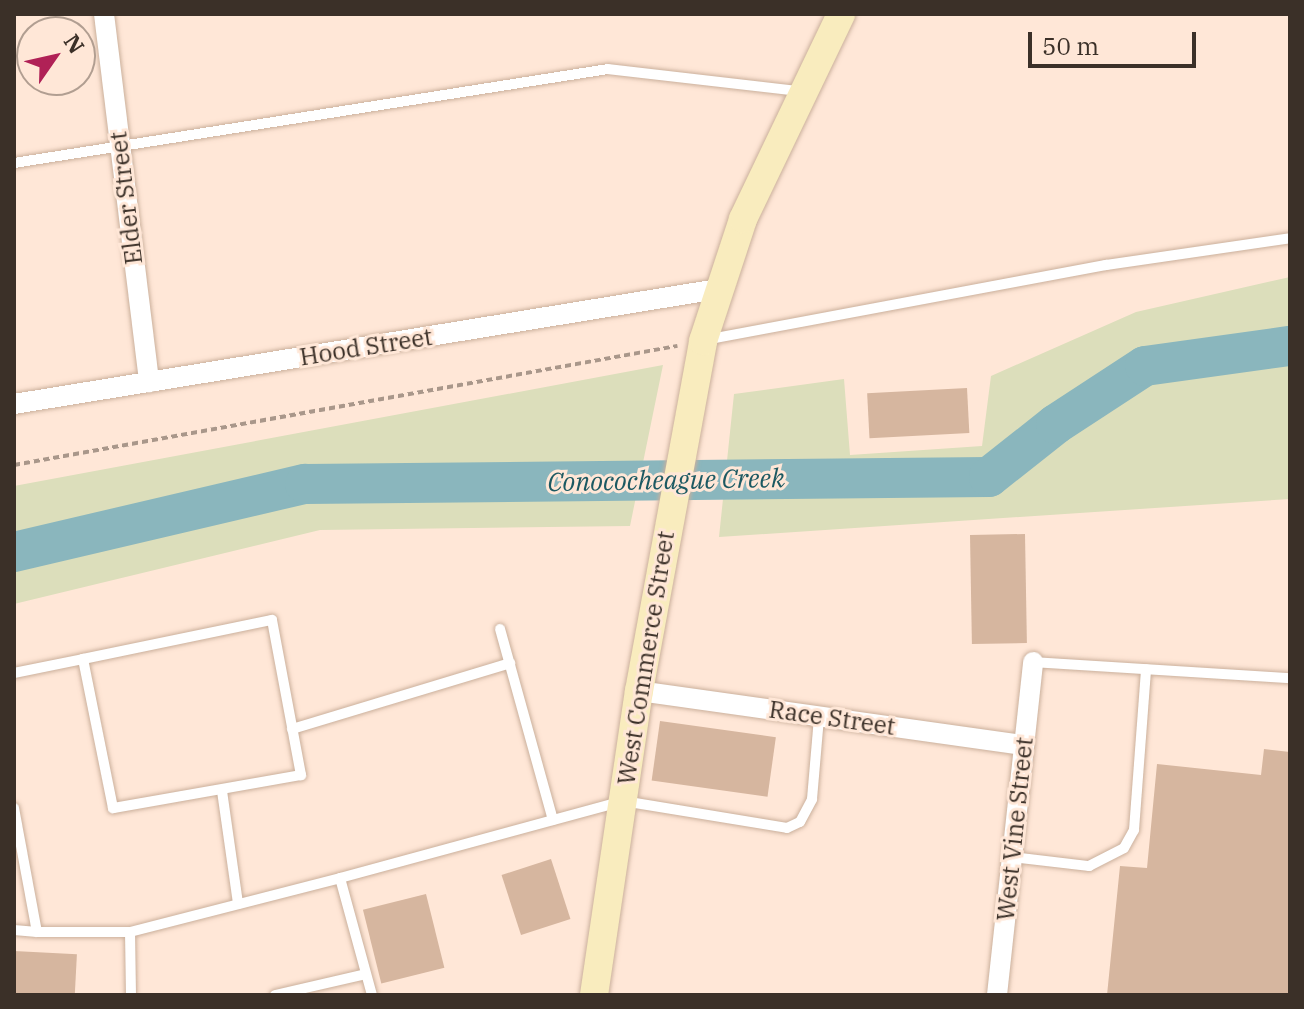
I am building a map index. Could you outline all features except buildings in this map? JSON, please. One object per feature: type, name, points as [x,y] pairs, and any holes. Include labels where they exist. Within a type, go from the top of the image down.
[{"type":"street","name":"Elder Street","points":[[104,14],[149,382]]},
{"type":"street","name":"West Commerce Street","points":[[594,995],[639,691],[703,341],[743,219],[841,14]]},
{"type":"street","name":"Hood Street","points":[[14,404],[718,289]]},
{"type":"street","name":"West Vine Street","points":[[997,995],[1033,662]]},
{"type":"street","name":"Race Street","points":[[639,691],[1024,745]]},
{"type":"lane","points":[[14,163],[608,69],[802,91]]},
{"type":"lane","points":[[703,341],[1106,265],[1290,238]]},
{"type":"lane","points":[[14,673],[272,620],[301,775],[113,808],[83,659]]},
{"type":"lane","points":[[500,629],[553,820]]},
{"type":"lane","points":[[1033,662],[1290,678]]},
{"type":"lane","points":[[292,729],[510,663]]},
{"type":"lane","points":[[1012,857],[1089,866],[1124,848],[1134,830],[1146,669]]},
{"type":"lane","points":[[14,930],[130,932],[623,801],[787,828],[800,822],[812,799],[819,717]]},
{"type":"lane","points":[[222,791],[238,904]]},
{"type":"lane","points":[[14,808],[37,932]]},
{"type":"lane","points":[[340,878],[372,995]]},
{"type":"lane","points":[[130,932],[131,995]]},
{"type":"lane","points":[[275,995],[366,974]]},
{"type":"path","points":[[14,465],[703,341]]},
{"type":"green space","points":[[1290,277],[1290,499],[719,537],[734,394],[844,379],[850,455],[982,446],[991,376],[1136,312]]},
{"type":"green space","points":[[663,365],[630,526],[320,530],[14,604],[14,486]]},
{"type":"waterway","name":"Conococheague Creek","points":[[14,552],[305,484],[989,477],[1056,424],[1145,366],[1290,346]]}]
